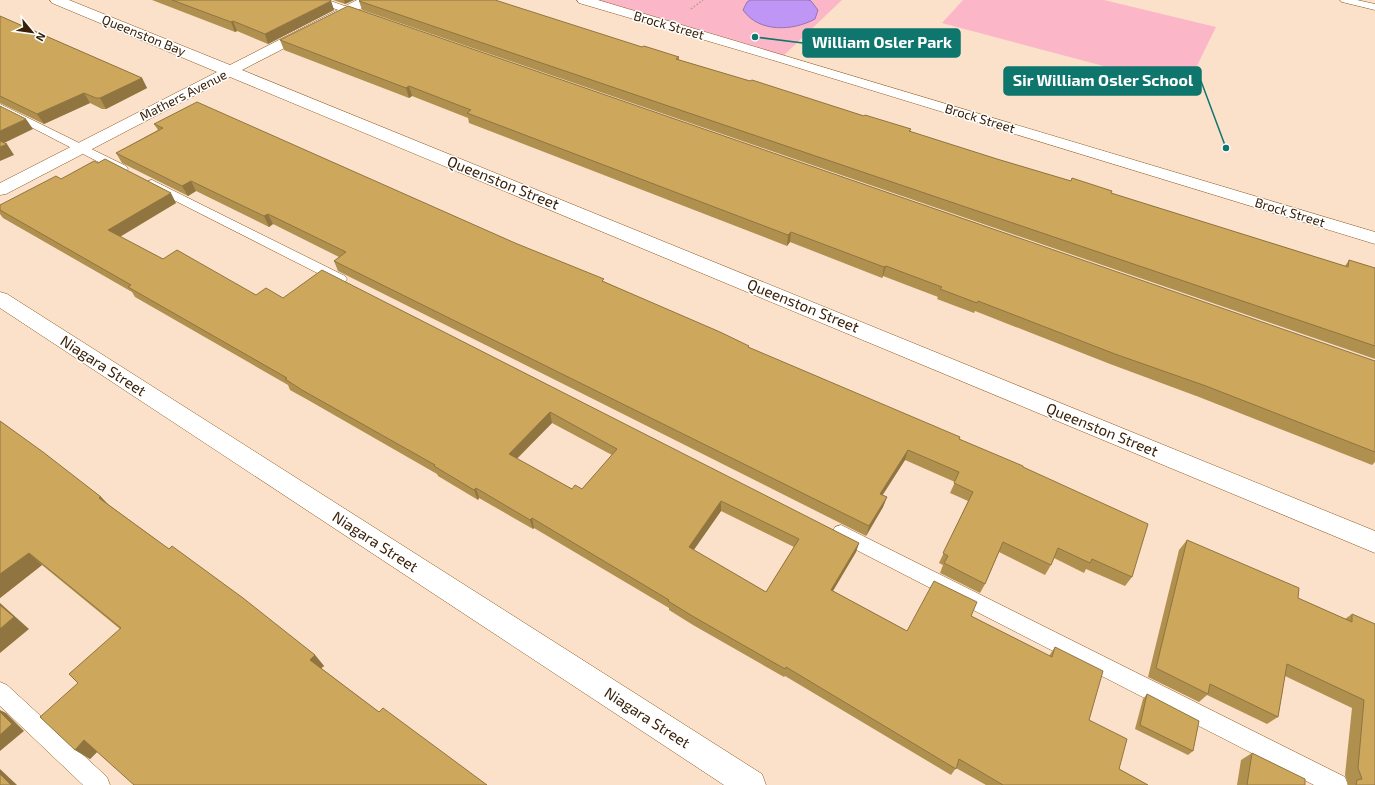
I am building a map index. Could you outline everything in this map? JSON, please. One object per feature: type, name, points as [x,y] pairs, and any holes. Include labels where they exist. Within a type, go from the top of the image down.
[{"type":"street","name":"Queenston Bay","points":[[57,0],[231,71]]},
{"type":"street","name":"Mathers Avenue","points":[[0,190],[367,0]]},
{"type":"street","name":"Brock Street","points":[[584,0],[781,58],[1375,238]]},
{"type":"street","name":"Queenston Street","points":[[231,71],[1375,542]]},
{"type":"street","name":"Niagara Street","points":[[0,299],[751,785]]},
{"type":"lane","points":[[319,0],[374,19]]},
{"type":"lane","points":[[1345,0],[1375,7]]},
{"type":"lane","points":[[0,107],[356,288]]},
{"type":"lane","points":[[825,526],[1337,785]]},
{"type":"lane","points":[[0,692],[99,785]]},
{"type":"shaded area","points":[[584,0],[842,0],[781,58]]},
{"type":"shaded area","points":[[750,0],[808,0],[811,1],[818,10],[815,19],[806,23],[797,26],[777,28],[758,23],[743,10],[747,2]]},
{"type":"shaded area","points":[[963,0],[1104,0],[1216,27],[1186,88],[942,23]]},
{"type":"building","points":[[172,0],[331,1],[265,34],[233,21],[231,22]]},
{"type":"building","points":[[495,0],[642,47],[644,46],[679,57],[676,59],[750,81],[752,80],[864,116],[865,115],[911,129],[909,131],[997,159],[1071,181],[1072,178],[1112,191],[1111,193],[1348,267],[1349,260],[1375,268],[1375,346],[359,1]]},
{"type":"building","points":[[348,6],[1375,361],[1375,452],[1206,386],[1115,354],[978,301],[977,303],[940,289],[942,287],[886,266],[884,267],[791,232],[788,235],[467,113],[471,110],[409,86],[406,88],[280,40]]},
{"type":"building","points":[[0,16],[142,78],[100,98],[84,93],[37,114],[0,96]]},
{"type":"building","points":[[197,102],[515,243],[604,279],[602,281],[720,332],[749,346],[748,347],[960,437],[959,439],[1023,466],[1148,524],[1132,577],[1092,559],[1090,563],[1058,548],[1051,565],[1003,542],[985,584],[944,563],[948,556],[943,553],[973,492],[954,483],[959,472],[908,450],[880,494],[887,497],[869,526],[334,261],[346,252],[268,214],[264,216],[191,181],[182,186],[116,153],[163,128],[154,124]]},
{"type":"building","points":[[0,106],[26,119],[0,131]]},
{"type":"building","points":[[0,141],[7,144],[0,147]]},
{"type":"building","points":[[105,159],[171,193],[108,230],[163,259],[177,250],[256,295],[266,288],[283,298],[322,270],[859,543],[831,590],[907,631],[934,581],[977,602],[971,616],[1052,657],[1055,647],[1103,671],[1089,720],[1127,739],[1119,769],[1148,785],[1003,785],[959,759],[956,769],[786,667],[785,669],[694,617],[668,601],[669,600],[532,518],[530,520],[476,488],[474,490],[434,466],[435,465],[302,390],[285,379],[287,378],[128,287],[131,285],[0,210],[0,205],[56,176],[61,179],[94,161],[98,163]],"holes":[[[550,412],[617,449],[582,489],[575,485],[572,489],[509,454]],[[721,501],[799,539],[766,592],[689,547]]]},
{"type":"building","points":[[0,421],[101,497],[99,498],[169,549],[172,546],[243,598],[315,655],[310,660],[379,712],[383,708],[487,785],[134,785],[84,740],[75,750],[40,717],[78,683],[69,674],[121,628],[29,553],[0,574]]},
{"type":"building","points":[[1187,540],[1299,588],[1298,598],[1352,622],[1352,614],[1375,624],[1375,785],[1356,785],[1357,780],[1362,779],[1358,768],[1364,700],[1287,664],[1278,717],[1210,684],[1208,694],[1156,668]]},
{"type":"building","points":[[0,605],[14,617],[0,629]]},
{"type":"building","points":[[1147,694],[1199,721],[1193,751],[1140,725]]},
{"type":"building","points":[[0,712],[12,724],[0,735]]},
{"type":"building","points":[[1252,753],[1305,779],[1305,785],[1247,785]]},
{"type":"building","points":[[0,774],[11,785],[0,785]]},
{"type":"place","name":"William Osler Park","points":[[755,37]]},
{"type":"place","name":"Sir William Osler School","points":[[1226,148]]}]
